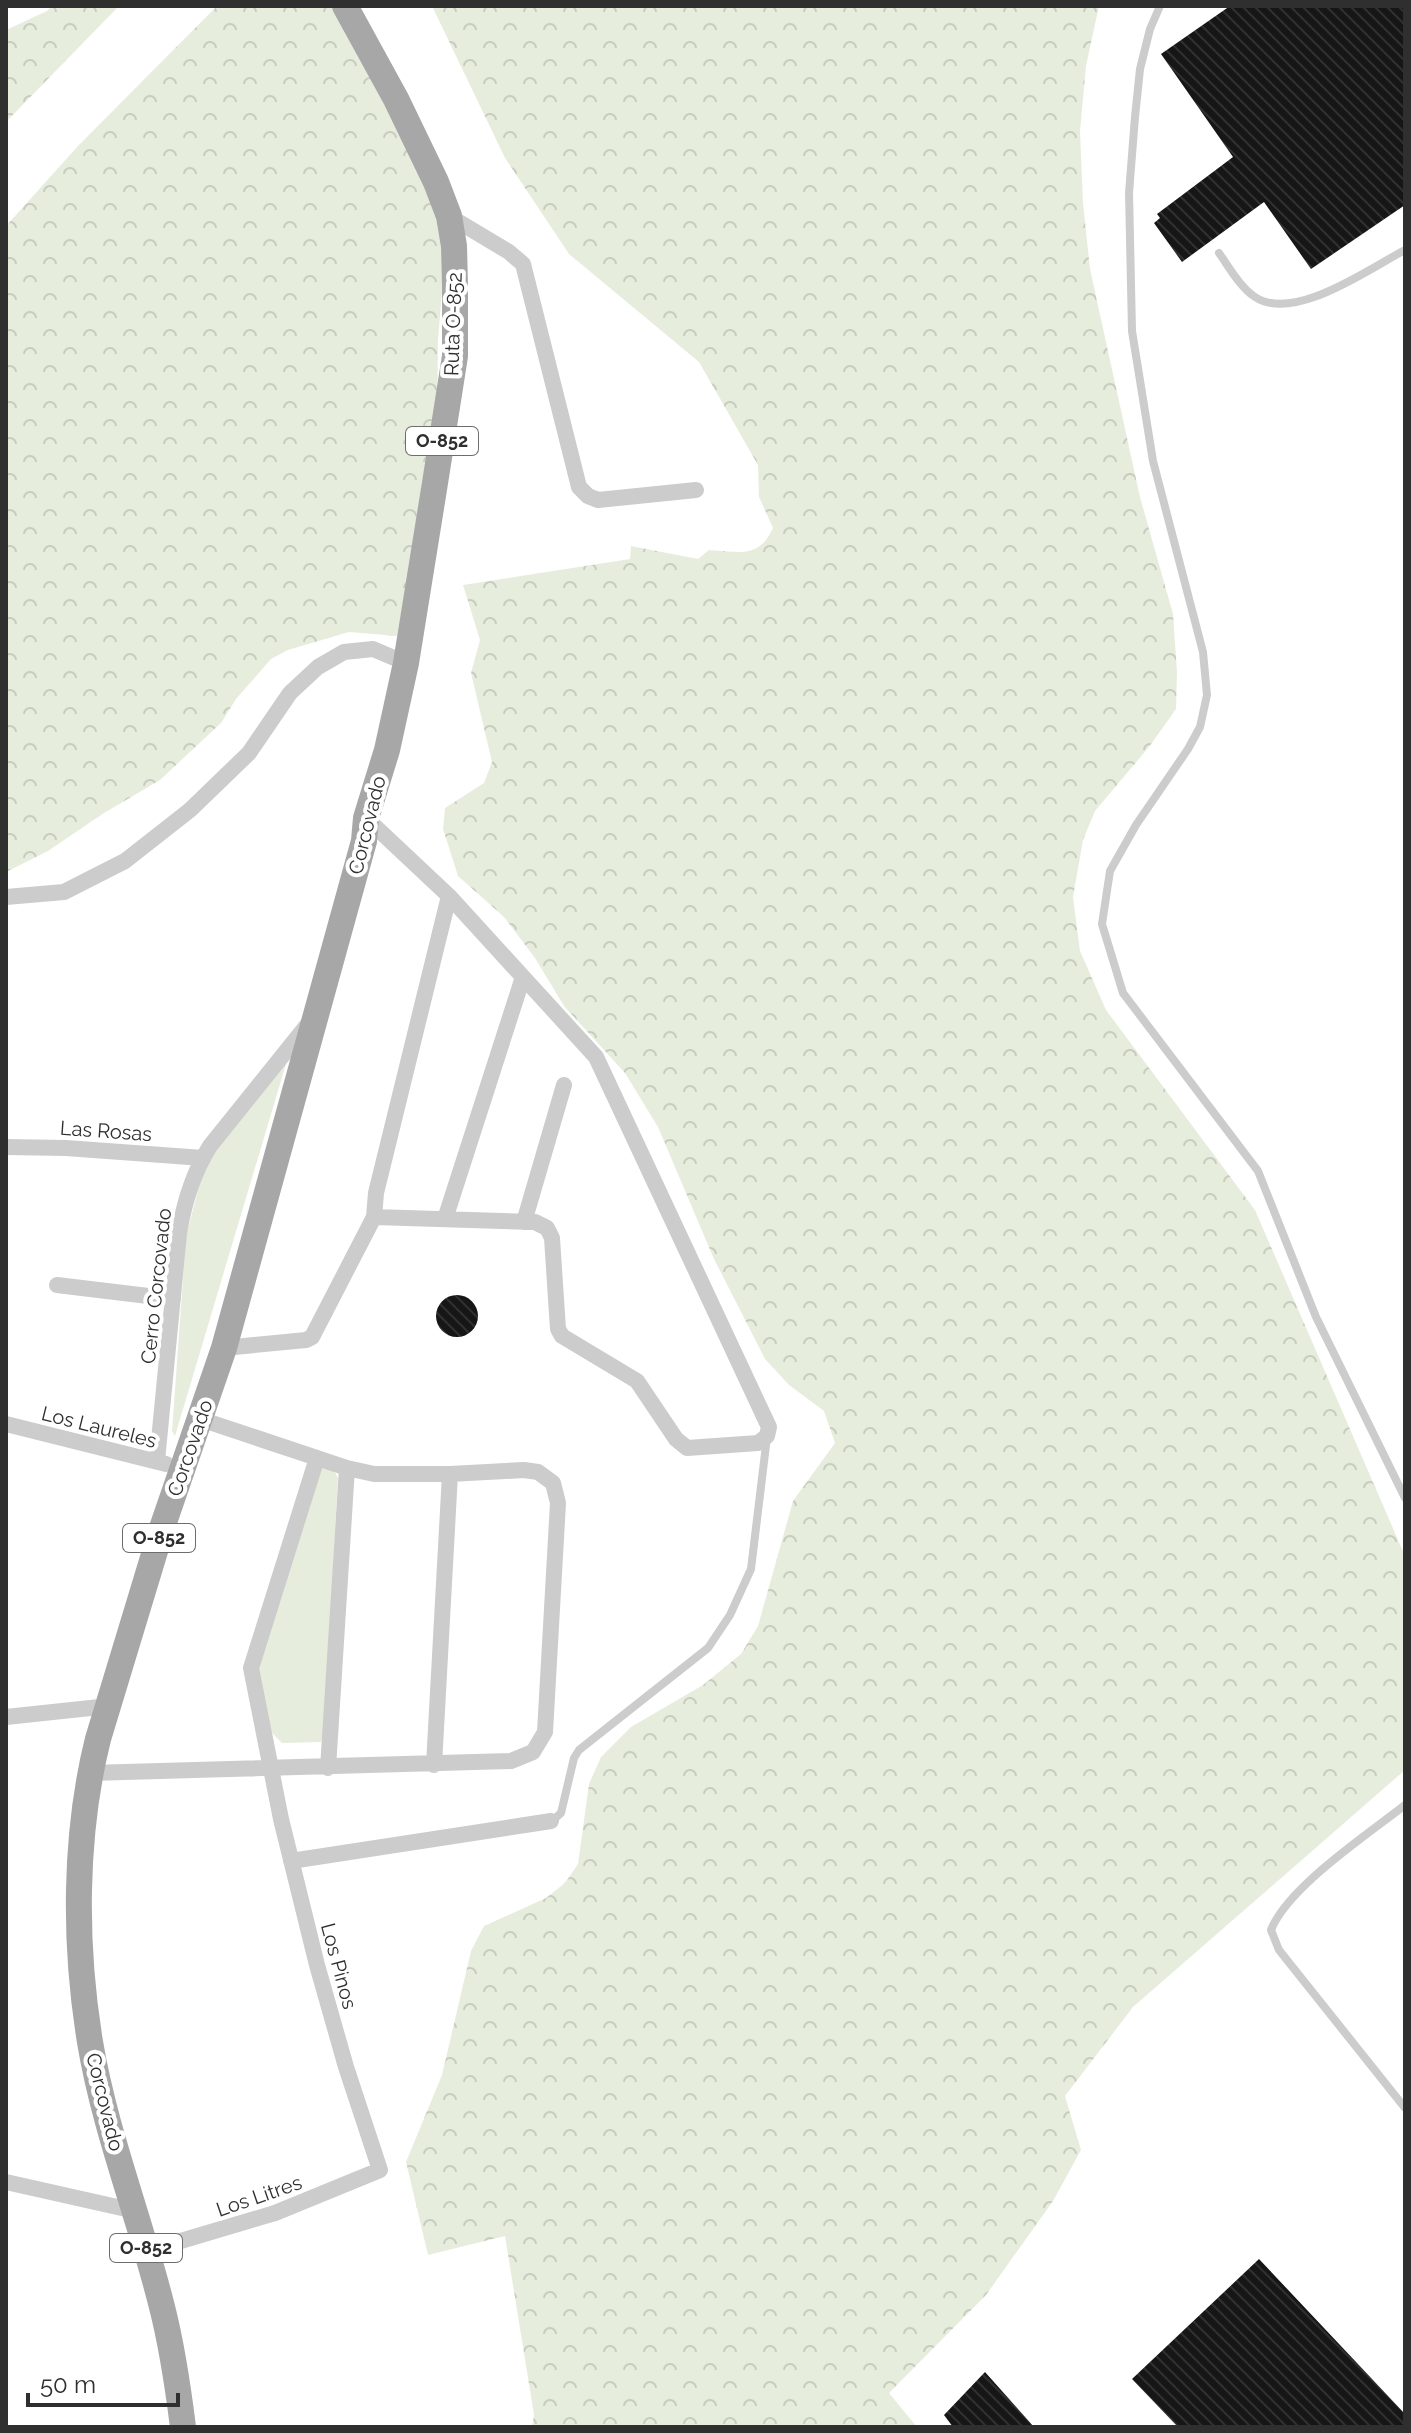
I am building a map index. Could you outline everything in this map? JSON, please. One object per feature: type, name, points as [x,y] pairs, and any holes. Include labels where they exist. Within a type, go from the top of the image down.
[{"type":"main road","name":"Ruta O-852","points":[[345,6],[396,99],[436,182],[449,216],[454,246],[455,356],[406,663]]},
{"type":"main road","name":"Corcovado","points":[[183,2427],[171,2344],[100,2087],[87,2012],[79,1901],[82,1828],[90,1773],[109,1706],[162,1528],[224,1348],[364,841],[366,818],[387,750],[406,663]]},
{"type":"street","points":[[449,216],[509,252],[523,264],[579,487],[598,500],[696,490]]},
{"type":"street","points":[[6,897],[64,892],[125,861],[190,810],[249,753],[290,693],[318,667],[344,652],[373,649],[406,663]]},
{"type":"street","points":[[366,818],[449,896],[596,1057],[769,1427],[767,1436],[758,1443],[687,1448],[680,1445],[637,1381],[562,1336],[558,1329],[550,1232],[535,1222],[374,1217]]},
{"type":"street","points":[[224,1348],[312,1337],[374,1217],[376,1193],[449,896]]},
{"type":"street","points":[[445,1219],[523,977]]},
{"type":"street","name":"Cerro Corcovado","points":[[157,1461],[182,1216],[193,1178],[203,1158],[316,1015]]},
{"type":"street","points":[[524,1222],[564,1085]]},
{"type":"street","name":"Las Rosas","points":[[6,1147],[203,1158]]},
{"type":"street","points":[[57,1285],[173,1299]]},
{"type":"street","points":[[90,1773],[434,1765],[522,1758],[538,1746],[546,1724],[558,1503],[556,1489],[549,1478],[531,1471],[385,1475],[347,1468],[200,1419]]},
{"type":"street","name":"Los Laureles","points":[[6,1424],[157,1461],[182,1472]]},
{"type":"street","name":"Los Pinos","points":[[317,1458],[251,1668],[291,1861],[346,2067],[380,2170]]},
{"type":"street","points":[[328,1768],[347,1468]]},
{"type":"street","points":[[434,1765],[450,1474]]},
{"type":"street","points":[[6,1717],[109,1706]]},
{"type":"street","points":[[291,1861],[551,1821]]},
{"type":"street","name":"Los Litres","points":[[147,2251],[275,2213],[380,2170]]},
{"type":"street","points":[[6,2182],[135,2211]]},
{"type":"lane","points":[[1160,6],[1150,29],[1140,69],[1135,117],[1129,193],[1132,331],[1153,461],[1203,652],[1207,695],[1200,727],[1188,749],[1136,825],[1110,871],[1102,924],[1123,993],[1258,1171],[1316,1317],[1405,1498]]},
{"type":"lane","points":[[1219,253],[1255,297],[1281,304],[1324,294],[1405,250]]},
{"type":"lane","points":[[551,1821],[561,1813],[574,1758],[579,1750],[708,1648],[730,1615],[751,1569],[767,1436]]},
{"type":"lane","points":[[1405,1805],[1311,1880],[1277,1916],[1271,1930],[1279,1950],[1405,2108]]},
{"type":"green space","points":[[52,6],[119,6],[6,122],[6,30]]},
{"type":"green space","points":[[217,6],[352,6],[428,158],[445,256],[438,340],[437,424],[397,636],[349,632],[288,650],[271,659],[236,699],[221,723],[160,780],[48,851],[6,872],[6,226],[78,146]]},
{"type":"green space","points":[[432,6],[1099,6],[1086,66],[1080,131],[1090,269],[1140,497],[1173,614],[1177,672],[1176,709],[1149,747],[1095,811],[1083,840],[1073,897],[1080,951],[1106,1010],[1255,1210],[1405,1556],[1405,1770],[1133,2007],[1065,2096],[1081,2150],[1053,2201],[986,2295],[889,2393],[917,2427],[532,2427],[534,2415],[505,2236],[428,2255],[406,2162],[442,2075],[471,1951],[484,1926],[546,1898],[565,1883],[578,1864],[589,1784],[601,1757],[631,1727],[703,1685],[741,1654],[758,1626],[793,1501],[835,1443],[824,1411],[789,1385],[765,1359],[714,1259],[658,1127],[625,1073],[564,1006],[535,958],[504,917],[458,876],[443,829],[445,808],[484,783],[492,762],[471,673],[480,640],[463,585],[630,559],[631,546],[698,559],[709,550],[747,551],[761,545],[773,528],[759,497],[758,465],[699,362],[569,254],[505,158]]},
{"type":"green space","points":[[286,1064],[175,1436],[172,1431],[186,1237],[200,1182],[207,1161]]},
{"type":"green space","points":[[322,1468],[334,1471],[338,1478],[324,1730],[321,1742],[282,1743],[272,1733],[256,1660]]},
{"type":"building","points":[[1230,6],[1405,6],[1405,205],[1311,269],[1264,202],[1182,262],[1154,223],[1160,218],[1157,214],[1233,157],[1161,54]]},
{"type":"building","points":[[457,1295],[472,1301],[478,1316],[472,1331],[457,1337],[442,1331],[436,1316],[442,1301]]},
{"type":"building","points":[[1259,2259],[1405,2414],[1405,2427],[1178,2427],[1132,2379]]},
{"type":"building","points":[[985,2372],[1034,2427],[953,2427],[944,2415]]}]
